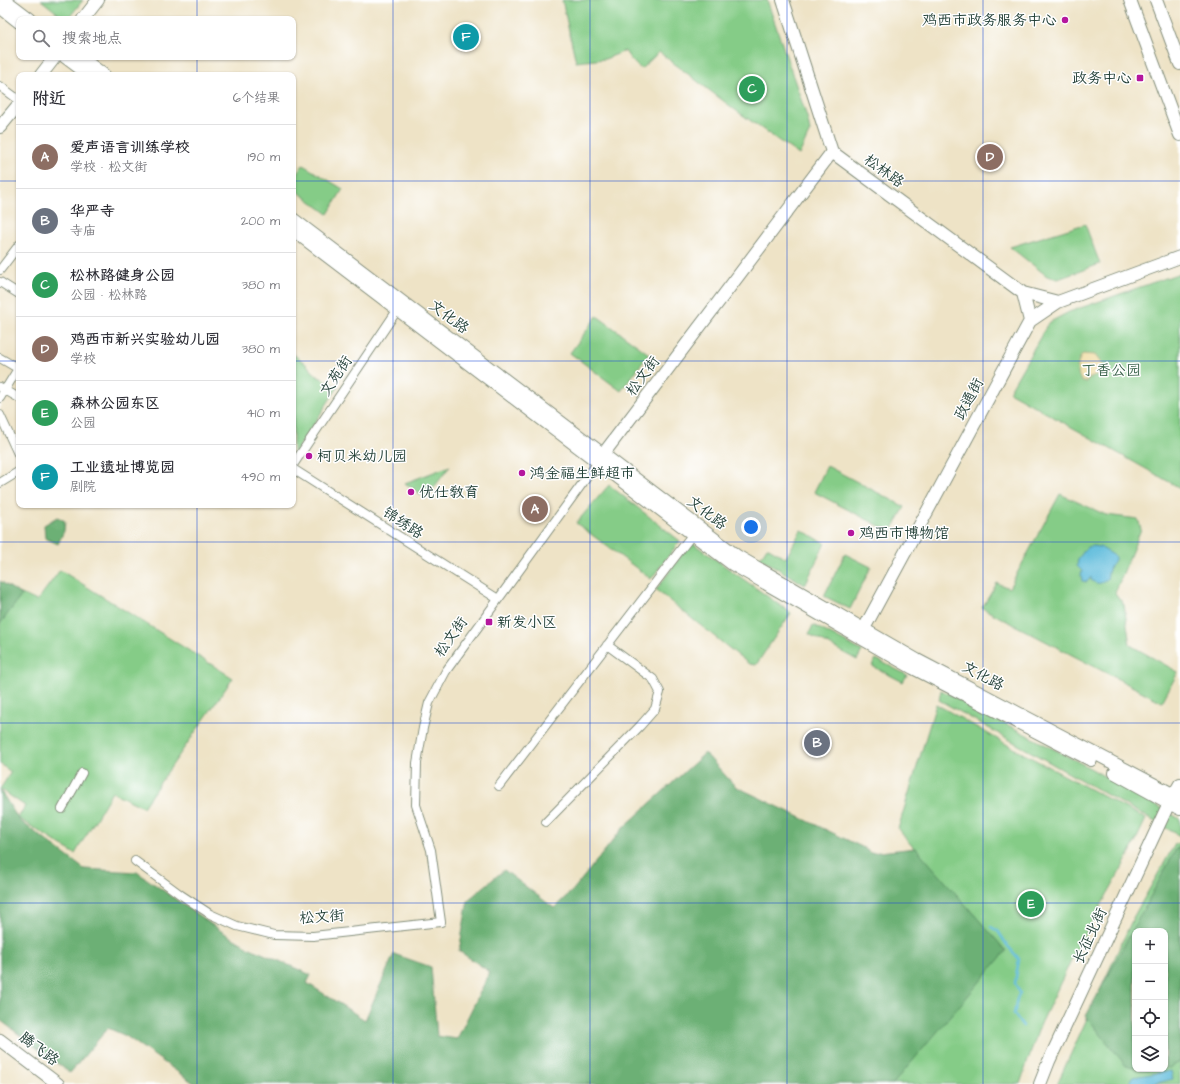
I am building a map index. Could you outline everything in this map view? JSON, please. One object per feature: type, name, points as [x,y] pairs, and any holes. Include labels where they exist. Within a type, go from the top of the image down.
[{"type":"main road","points":[[5,0],[26,16]]},
{"type":"main road","points":[[85,16],[98,0]]},
{"type":"main road","points":[[783,0],[832,152]]},
{"type":"main road","points":[[1130,0],[1180,135]]},
{"type":"main road","points":[[1156,0],[1180,64]]},
{"type":"main road","points":[[0,7],[16,20]]},
{"type":"main road","points":[[43,72],[53,60]]},
{"type":"main road","points":[[70,60],[85,72]]},
{"type":"main road","points":[[84,60],[100,72]]},
{"type":"main road","points":[[0,128],[16,108]]},
{"type":"main road","name":"松林路","points":[[832,152],[1023,293]]},
{"type":"main road","name":"松文街","points":[[600,458],[832,152]]},
{"type":"main road","name":"文化路","points":[[296,221],[400,306]]},
{"type":"main road","name":"文化路","points":[[296,232],[400,306],[695,530],[732,564],[862,633],[913,668],[1127,779],[1176,801]]},
{"type":"main road","name":"政通街","points":[[862,633],[1030,321],[1058,302],[1180,257]]},
{"type":"main road","points":[[1030,321],[1023,293],[1058,302]]},
{"type":"main road","name":"长征北街","points":[[1040,1084],[1056,1047],[1176,801],[1180,784]]},
{"type":"main road","name":"腾飞路","points":[[0,1040],[58,1084]]},
{"type":"street","points":[[0,86],[16,98]]},
{"type":"street","points":[[0,270],[16,249]]},
{"type":"street","points":[[0,282],[16,292]]},
{"type":"street","name":"文苑街","points":[[296,461],[400,306]]},
{"type":"street","points":[[0,358],[16,366]]},
{"type":"street","points":[[0,398],[3,388],[16,372]]},
{"type":"street","points":[[3,388],[16,396]]},
{"type":"street","points":[[0,415],[16,450]]},
{"type":"street","name":"松文街","points":[[135,861],[181,895],[210,914],[237,926],[274,935],[313,936],[441,922],[431,850],[416,805],[417,763],[429,703],[446,671],[600,458]]},
{"type":"street","name":"锦绣路","points":[[296,471],[498,600]]},
{"type":"street","points":[[0,483],[16,473]]},
{"type":"street","points":[[499,786],[695,530]]},
{"type":"street","points":[[546,822],[655,709],[660,692],[653,679],[607,645]]},
{"type":"street","points":[[62,809],[82,773]]},
{"type":"green space","points":[[41,0],[83,0],[70,16],[61,16]]},
{"type":"green space","points":[[562,0],[767,0],[807,117],[810,131],[799,155],[734,109],[659,52],[641,69],[631,60],[625,51],[605,59],[576,62]]},
{"type":"green space","points":[[303,165],[343,189],[328,214],[296,190],[296,175]]},
{"type":"green space","points":[[1085,224],[1100,264],[1058,279],[1047,276],[1010,247]]},
{"type":"green space","name":"丁香公园","points":[[1180,273],[1180,488],[1009,392],[1050,322],[1069,312]]},
{"type":"green space","points":[[597,316],[649,354],[621,391],[570,353]]},
{"type":"green space","points":[[296,356],[306,364],[317,376],[338,387],[296,451]]},
{"type":"green space","points":[[450,466],[426,498],[405,483]]},
{"type":"green space","points":[[827,466],[905,507],[891,532],[814,492]]},
{"type":"green space","points":[[609,485],[680,541],[651,579],[576,523]]},
{"type":"green space","points":[[1060,494],[1106,515],[1138,519],[1141,529],[1115,593],[1124,605],[1130,645],[1178,672],[1162,702],[982,608],[997,583],[1009,588]]},
{"type":"green space","points":[[57,517],[65,521],[64,531],[58,544],[45,538],[44,525]]},
{"type":"green space","points":[[801,530],[825,543],[805,585],[760,558],[767,547],[786,558]]},
{"type":"green space","points":[[691,542],[791,613],[756,665],[749,664],[656,590]]},
{"type":"green space","points":[[845,554],[871,567],[850,609],[824,596]]},
{"type":"green space","points":[[60,570],[233,678],[143,807],[112,792],[75,854],[18,818],[25,806],[0,789],[11,772],[0,764],[0,610],[17,592],[37,601]]},
{"type":"green space","points":[[0,581],[22,595],[0,624]]},
{"type":"green space","points":[[813,625],[862,651],[857,660],[809,634]]},
{"type":"green space","points":[[876,659],[907,675],[903,682],[872,666]]},
{"type":"green space","points":[[941,690],[1088,767],[1180,819],[1180,836],[939,700]]},
{"type":"green space","points":[[936,704],[1013,748],[1146,819],[1128,857],[1074,954],[1039,1028],[1020,1084],[886,1084],[999,951],[898,829]]},
{"type":"green space","points":[[705,753],[735,786],[864,848],[870,853],[916,848],[1006,951],[893,1084],[195,1084],[126,1036],[108,1028],[70,1073],[0,1020],[0,790],[19,820],[84,869],[137,872],[221,931],[248,947],[311,975],[307,983],[365,1020],[394,954],[431,967],[437,1036],[457,1039],[490,972],[459,951],[468,900],[504,870],[554,908],[573,890],[623,828]]},
{"type":"green space","points":[[1180,843],[1180,1084],[1057,1084],[1134,916],[1175,844]]},
{"type":"green space","points":[[1180,847],[1180,1062],[1168,1068],[1168,928],[1133,928],[1176,849]]},
{"type":"green space","points":[[1132,931],[1132,1067],[1126,1066],[1086,1016]]},
{"type":"sand","points":[[1083,354],[1095,355],[1105,368],[1103,373],[1088,379],[1086,382],[1082,382],[1078,371],[1079,360]]},
{"type":"water","points":[[1087,547],[1100,547],[1115,556],[1115,560],[1109,569],[1107,579],[1099,583],[1095,583],[1091,580],[1091,577],[1087,582],[1082,581],[1082,571],[1077,566],[1078,559]]},
{"type":"water","points":[[1171,1071],[1173,1079],[1153,1084],[1131,1084],[1130,1080],[1133,1077]]},
{"type":"waterway","points":[[991,927],[998,931],[1019,959],[1015,983],[1020,993],[1016,1001],[1014,1014],[1023,1026]]},
{"type":"place","name":"鸡西市政务服务中心","points":[[1065,20]]},
{"type":"place","name":"工业遗址博览园","points":[[466,37]]},
{"type":"place","name":"政务中心","points":[[1140,78]]},
{"type":"place","name":"松林路健身公园","points":[[752,89]]},
{"type":"place","name":"鸡西市新兴实验幼儿园","points":[[990,157]]},
{"type":"place","name":"柯贝米幼儿园","points":[[309,456]]},
{"type":"place","name":"鸿金福生鲜超市","points":[[522,473]]},
{"type":"place","name":"优仕教育","points":[[411,492]]},
{"type":"place","name":"爱声语言训练学校","points":[[535,509]]},
{"type":"place","name":"鸡西市博物馆","points":[[851,533]]},
{"type":"place","name":"新发小区","points":[[489,622]]},
{"type":"place","name":"华严寺","points":[[817,743]]},
{"type":"place","name":"森林公园东区","points":[[1031,904]]}]
